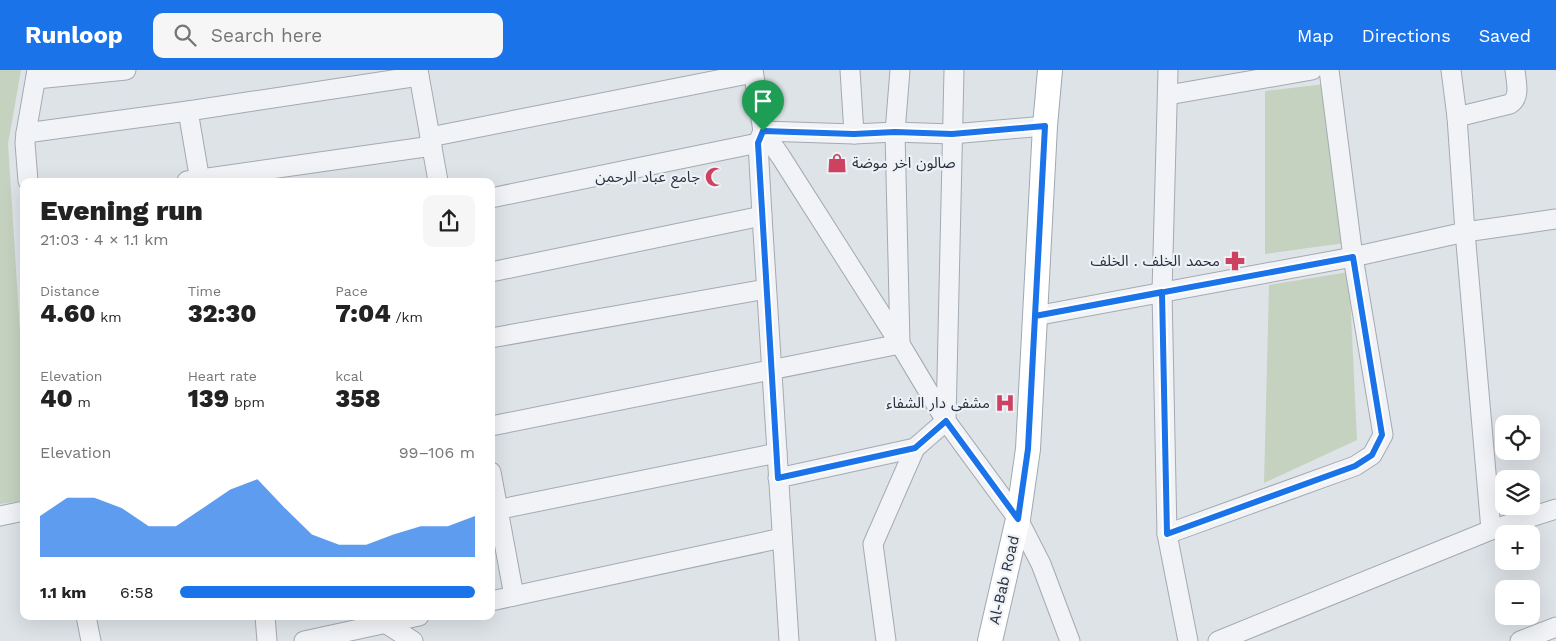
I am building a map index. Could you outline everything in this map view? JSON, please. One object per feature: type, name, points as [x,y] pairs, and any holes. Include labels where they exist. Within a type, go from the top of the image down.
[{"type":"main road","name":"Al-Bab Road","points":[[990,641],[1018,519],[1028,449],[1045,126],[1050,70]]},
{"type":"street","points":[[28,178],[25,142],[37,74],[126,70]]},
{"type":"street","points":[[850,70],[854,134]]},
{"type":"street","points":[[900,70],[895,132],[900,344]]},
{"type":"street","points":[[886,641],[873,544],[915,448],[946,421],[954,70]]},
{"type":"street","points":[[1168,70],[1162,292],[1167,534],[1188,641]]},
{"type":"street","points":[[1168,95],[1312,70]]},
{"type":"street","points":[[1167,534],[1355,466],[1372,455],[1382,435],[1353,257],[1329,70]]},
{"type":"street","points":[[1451,70],[1457,117],[1465,232],[1492,530]]},
{"type":"street","points":[[1457,117],[1510,104],[1515,101],[1517,96],[1515,70]]},
{"type":"street","points":[[214,178],[431,142],[753,72],[760,137],[766,289],[789,641]]},
{"type":"street","points":[[26,133],[188,111],[418,73],[437,178]]},
{"type":"street","points":[[188,111],[196,178]]},
{"type":"street","points":[[495,197],[760,137],[895,132],[952,134],[1045,126]]},
{"type":"street","points":[[760,137],[781,157],[900,344],[946,421],[1018,519],[1041,564],[1070,641]]},
{"type":"street","points":[[495,271],[762,216]]},
{"type":"street","points":[[1035,316],[1353,257],[1465,232],[1556,219]]},
{"type":"street","points":[[495,337],[766,289]]},
{"type":"street","points":[[495,425],[900,344]]},
{"type":"street","points":[[778,478],[915,448]]},
{"type":"street","points":[[514,596],[495,510],[777,454]]},
{"type":"street","points":[[1218,641],[1492,530],[1556,509]]},
{"type":"street","points":[[0,516],[20,512]]},
{"type":"street","points":[[495,599],[782,538]]},
{"type":"street","points":[[87,620],[91,641]]},
{"type":"street","points":[[265,620],[267,641]]},
{"type":"street","points":[[304,641],[402,620]]},
{"type":"street","points":[[385,624],[413,641]]},
{"type":"street","points":[[1520,641],[1556,627]]},
{"type":"green space","points":[[0,70],[21,70],[8,144],[20,332],[20,502],[0,504]]},
{"type":"green space","points":[[1325,84],[1345,243],[1265,254],[1265,91]]},
{"type":"green space","points":[[1349,272],[1357,440],[1264,483],[1269,285]]},
{"type":"place","name":"صالون اخر موضة","points":[[837,163]]},
{"type":"place","name":"جامع عباد الرحمن","points":[[715,177]]},
{"type":"place","name":"محمد الخلف . الخلف","points":[[1235,261]]},
{"type":"place","name":"مشفى دار الشفاء","points":[[1005,403]]},
{"type":"route","points":[[763,131],[758,143],[778,478],[915,448],[946,421],[1018,519],[1028,449],[1035,316],[1353,257],[1382,435],[1372,455],[1355,466],[1167,534],[1162,292],[1035,316],[1045,126],[952,134],[895,132],[854,134],[782,130],[763,131]]}]
